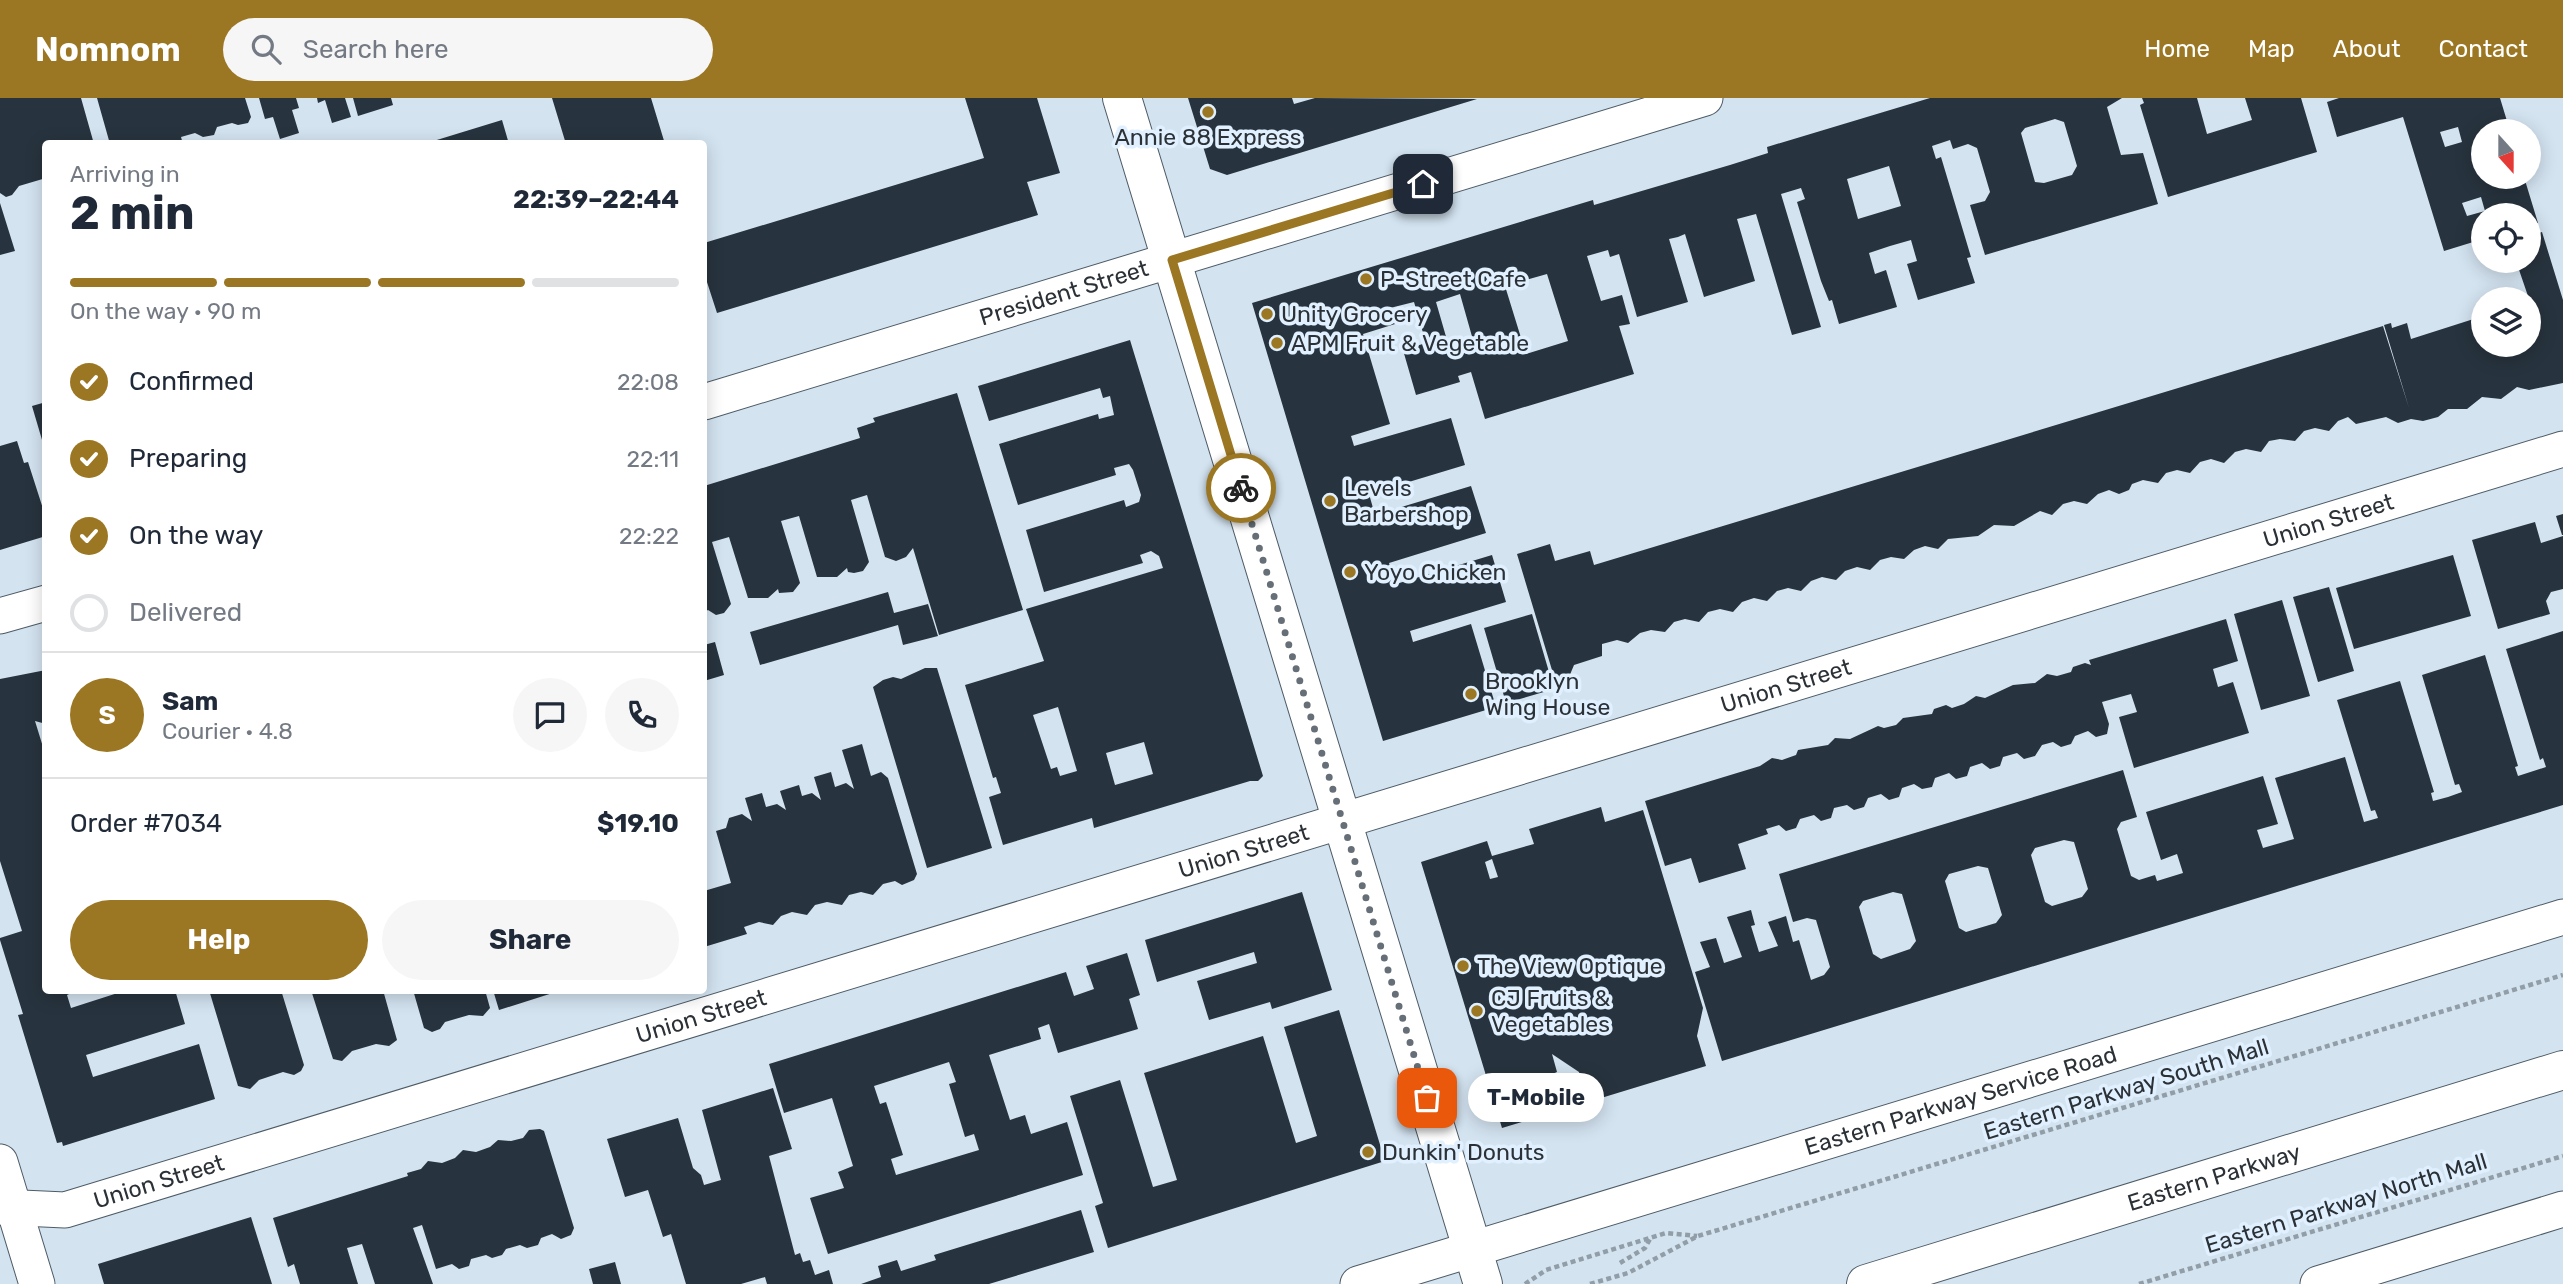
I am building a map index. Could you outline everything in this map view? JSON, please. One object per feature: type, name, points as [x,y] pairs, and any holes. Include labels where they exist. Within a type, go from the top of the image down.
[{"type":"main road","points":[[1122,98],[1478,1266]]},
{"type":"main road","name":"Eastern Parkway","points":[[1866,1284],[2563,1070]]},
{"type":"street","name":"President Street","points":[[707,401],[1705,98]]},
{"type":"street","name":"Union Street","points":[[7,1208],[65,1210],[2563,449]]},
{"type":"street","points":[[0,616],[42,604]]},
{"type":"street","name":"Eastern Parkway Service Road","points":[[1358,1284],[1478,1266],[2563,917]]},
{"type":"street","points":[[0,1162],[7,1208],[37,1284]]},
{"type":"street","points":[[2318,1284],[2563,1209]]},
{"type":"path","name":"Eastern Parkway South Mall","points":[[1590,1284],[1628,1273],[1698,1236],[2563,975]]},
{"type":"path","name":"Eastern Parkway North Mall","points":[[2139,1284],[2563,1156]]},
{"type":"path","name":"Eastern Parkway South Mall","points":[[1525,1284],[1546,1270],[1666,1233],[1698,1236]]},
{"type":"path","points":[[1620,1263],[1645,1248],[1651,1238]]},
{"type":"building","points":[[0,98],[81,98],[93,140],[42,140],[42,179],[19,186],[12,195],[6,197],[0,193]]},
{"type":"building","points":[[97,98],[245,98],[251,117],[248,123],[217,127],[214,135],[203,137],[195,133],[181,137],[182,140],[109,140]]},
{"type":"building","points":[[259,98],[296,98],[299,108],[292,110],[299,133],[280,139],[273,117],[265,119]]},
{"type":"building","points":[[317,98],[345,98],[351,117],[332,123],[325,100],[318,103]]},
{"type":"building","points":[[353,98],[391,98],[393,105],[358,116]]},
{"type":"building","points":[[552,98],[651,98],[664,140],[565,140]]},
{"type":"building","points":[[965,98],[1037,98],[1060,173],[1027,182],[1038,215],[717,313],[707,282],[707,242],[984,158]]},
{"type":"building","points":[[1188,98],[1292,98],[1294,104],[1315,98],[1477,99],[1227,175],[1210,169]]},
{"type":"building","points":[[1930,98],[2122,98],[2107,107],[2121,155],[2143,153],[2158,204],[1985,255],[1970,205],[1985,201],[1990,192],[1977,148],[1968,144],[1953,149],[1950,140],[1932,146],[1936,159],[1941,157],[1971,257],[1967,258],[1975,283],[1918,300],[1907,264],[1917,261],[1911,240],[1890,246],[1869,253],[1875,274],[1886,270],[1897,307],[1839,324],[1832,300],[1829,301],[1821,281],[1797,202],[1805,199],[1801,188],[1781,194],[1821,327],[1792,335],[1756,214],[1737,219],[1755,281],[1704,297],[1685,234],[1669,239],[1688,302],[1637,317],[1619,254],[1610,257],[1608,250],[1587,256],[1601,301],[1622,295],[1630,324],[1619,326],[1634,374],[1485,419],[1471,372],[1458,376],[1460,382],[1416,395],[1403,350],[1426,343],[1414,302],[1390,308],[1395,324],[1363,334],[1390,424],[1351,436],[1354,446],[1451,418],[1465,465],[1369,494],[1375,515],[1471,486],[1486,533],[1389,563],[1396,584],[1492,555],[1506,602],[1410,631],[1413,642],[1471,624],[1496,707],[1383,741],[1252,303],[1593,200],[1594,205],[1730,165],[1768,153],[1767,147]],"holes":[[[2055,119],[2064,122],[2077,166],[2072,175],[2044,183],[2035,182],[2021,133],[2025,128]],[[1889,166],[1901,206],[1858,219],[1847,179]],[[1547,274],[1568,341],[1526,354],[1505,286]],[[1460,294],[1473,340],[1449,347],[1436,302]]]},
{"type":"building","points":[[2142,98],[2197,98],[2207,134],[2252,120],[2245,98],[2301,98],[2317,152],[2168,197],[2140,105],[2144,103]]},
{"type":"building","points":[[2339,98],[2500,98],[2506,119],[2471,119],[2471,189],[2528,189],[2532,203],[2483,203],[2481,197],[2462,203],[2467,216],[2471,215],[2471,243],[2444,251],[2403,117],[2337,137],[2327,102]],"holes":[[[2458,127],[2462,142],[2445,147],[2440,132]]]},
{"type":"building","points":[[502,120],[508,140],[437,140]]},
{"type":"building","points":[[0,203],[15,251],[0,255]]},
{"type":"building","points":[[2541,232],[2563,300],[2563,383],[2529,390],[2517,387],[2501,399],[2482,397],[2467,409],[2448,409],[2438,417],[2423,421],[2411,419],[2398,423],[2386,417],[2356,424],[2348,417],[2338,421],[2329,431],[2315,428],[2304,431],[2295,441],[2269,441],[2261,452],[2246,449],[2235,452],[2224,463],[2211,459],[2200,462],[2190,473],[2177,470],[2166,473],[2158,483],[2143,480],[2119,494],[2109,490],[2098,494],[2087,504],[2074,501],[2063,504],[2052,515],[2040,511],[2014,526],[1994,525],[1978,536],[1948,539],[1938,549],[1925,546],[1914,550],[1904,559],[1891,557],[1880,560],[1870,570],[1857,567],[1845,571],[1836,580],[1822,577],[1811,581],[1801,591],[1788,588],[1777,591],[1767,601],[1754,598],[1742,602],[1733,612],[1720,609],[1708,612],[1699,622],[1685,619],[1674,622],[1665,632],[1651,630],[1640,633],[1628,643],[1617,640],[1602,644],[1602,656],[1574,665],[1569,677],[1555,680],[1517,554],[1550,544],[1555,561],[1590,551],[1594,565],[2383,326],[2409,408],[2384,325],[2391,323],[2392,328],[2407,323],[2411,339],[2471,320],[2471,357],[2541,357],[2541,287],[2525,287],[2520,273],[2541,273]]},
{"type":"building","points":[[1130,340],[1263,776],[1258,781],[1250,781],[1094,828],[1092,818],[1003,845],[989,797],[1001,793],[996,777],[993,778],[965,685],[1044,661],[1026,609],[1163,568],[1159,556],[1151,551],[1140,555],[1143,563],[1044,592],[1026,530],[1124,500],[1126,507],[1139,502],[1141,495],[1129,464],[1114,468],[1116,475],[1018,505],[999,444],[1098,414],[1099,419],[1114,415],[1110,396],[1103,398],[1100,388],[989,421],[978,386]],"holes":[[[1058,707],[1077,771],[1060,776],[1057,767],[1051,769],[1033,715]],[[1144,742],[1153,774],[1115,785],[1106,753]]]},
{"type":"building","points":[[957,393],[1023,610],[939,635],[913,548],[906,557],[896,561],[885,557],[867,495],[851,500],[869,562],[863,571],[848,572],[847,568],[837,577],[817,577],[799,516],[781,521],[800,583],[793,592],[779,593],[778,589],[768,598],[748,598],[729,537],[712,542],[731,604],[724,613],[716,615],[707,610],[707,485],[860,438],[857,428],[875,422],[873,418]]},
{"type":"building","points":[[42,403],[42,440],[32,406]]},
{"type":"building","points":[[17,441],[24,463],[28,462],[42,506],[42,537],[0,550],[0,446]]},
{"type":"building","points":[[2563,514],[2563,535],[2562,535],[2556,516]]},
{"type":"building","points":[[2535,522],[2541,543],[2563,536],[2563,589],[2551,592],[2546,601],[2550,614],[2498,629],[2472,540]]},
{"type":"building","points":[[2453,555],[2471,616],[2354,649],[2336,588]]},
{"type":"building","points":[[2329,587],[2354,671],[2318,682],[2293,597]]},
{"type":"building","points":[[888,592],[894,613],[928,604],[938,636],[903,645],[898,625],[760,665],[750,632]]},
{"type":"building","points":[[2282,600],[2310,696],[2261,710],[2234,614]]},
{"type":"building","points":[[1532,614],[1554,689],[1506,703],[1484,628]]},
{"type":"building","points":[[2226,619],[2238,661],[2213,669],[2218,687],[2233,682],[2249,733],[2134,768],[2119,717],[2137,712],[2131,694],[2102,702],[2109,724],[2107,734],[2096,737],[2088,731],[2075,736],[2071,744],[2061,747],[2053,742],[2042,745],[2035,756],[2024,759],[2017,753],[2003,757],[2000,766],[1990,769],[1982,763],[1970,767],[1967,776],[1956,779],[1949,773],[1935,778],[1932,787],[1922,789],[1914,784],[1902,788],[1899,797],[1889,800],[1881,794],[1868,798],[1864,807],[1854,810],[1847,805],[1834,808],[1831,818],[1821,821],[1814,815],[1800,819],[1796,828],[1786,831],[1779,825],[1766,829],[1768,834],[1738,844],[1746,869],[1699,883],[1691,858],[1665,866],[1645,801],[1760,766],[1772,758],[1782,760],[1796,755],[1798,750],[1828,745],[1835,738],[1850,739],[1878,726],[1884,728],[1896,725],[1903,718],[1932,714],[1934,709],[1946,705],[1952,708],[1976,696],[1985,698],[2013,685],[2035,683],[2047,674],[2057,676],[2071,672],[2073,667],[2085,663],[2091,665],[2089,660]]},
{"type":"building","points":[[2563,631],[2563,805],[1722,1061],[1695,972],[1710,967],[1700,942],[1716,938],[1724,963],[1742,957],[1727,917],[1751,910],[1755,925],[1751,926],[1759,952],[1778,946],[1768,922],[1786,916],[1793,942],[1799,940],[1811,980],[1824,975],[1830,967],[1816,920],[1807,918],[1793,922],[1779,874],[2123,770],[2137,817],[2121,822],[2117,829],[2131,876],[2139,880],[2155,875],[2157,881],[2183,873],[2177,854],[2161,860],[2146,812],[2263,776],[2278,824],[2257,830],[2263,848],[2294,839],[2275,778],[2345,757],[2364,822],[2378,818],[2375,810],[2371,811],[2337,700],[2400,681],[2434,792],[2431,793],[2433,801],[2448,797],[2462,792],[2459,784],[2455,785],[2422,675],[2485,655],[2518,766],[2515,767],[2518,776],[2546,767],[2543,758],[2540,760],[2506,649]],"holes":[[[2064,840],[2074,842],[2088,889],[2082,897],[2052,906],[2045,902],[2031,855],[2035,848]],[[1978,866],[1988,868],[2002,915],[1996,923],[1966,932],[1959,928],[1945,881],[1949,874]],[[1893,892],[1902,894],[1916,941],[1910,949],[1881,959],[1873,954],[1859,907],[1863,901]]]},
{"type":"building","points":[[715,642],[724,675],[707,680],[707,644]]},
{"type":"building","points":[[925,668],[937,668],[992,848],[927,868],[873,687],[883,680],[893,677],[901,679]]},
{"type":"building","points":[[42,671],[42,723],[35,721],[42,744],[42,994],[69,994],[67,995],[71,1008],[115,994],[176,994],[185,1024],[86,1055],[93,1077],[199,1044],[215,1099],[63,1146],[62,1142],[57,1143],[18,1015],[23,1014],[0,940],[22,931],[0,861],[0,679]]},
{"type":"building","points":[[862,744],[871,776],[881,772],[888,778],[917,874],[914,880],[902,885],[895,881],[883,884],[873,895],[861,892],[849,895],[842,905],[827,902],[815,905],[807,915],[792,912],[781,916],[773,925],[759,922],[744,927],[747,934],[707,946],[707,890],[731,883],[716,831],[726,828],[729,818],[742,814],[752,821],[745,798],[762,793],[766,807],[777,804],[786,810],[780,791],[799,785],[802,796],[812,793],[821,800],[814,777],[831,772],[835,787],[846,783],[854,789],[842,750]]},
{"type":"building","points":[[1601,807],[1605,822],[1643,810],[1703,1008],[1697,1036],[1706,1066],[1588,1102],[1579,1072],[1552,1054],[1557,1072],[1550,1075],[1555,1091],[1562,1089],[1568,1108],[1502,1128],[1421,862],[1487,841],[1492,856],[1534,844],[1529,829]],"holes":[[[1492,859],[1498,877],[1490,879],[1485,862]]]},
{"type":"building","points":[[1302,892],[1332,990],[1272,1009],[1270,1002],[1209,1020],[1197,981],[1257,963],[1254,952],[1157,982],[1145,940]]},
{"type":"building","points":[[1127,953],[1140,995],[1129,999],[1138,1029],[1058,1053],[1049,1024],[1038,1028],[1041,1039],[989,1055],[1010,1120],[1025,1115],[1031,1134],[1067,1122],[1083,1175],[828,1254],[810,1198],[844,1188],[838,1172],[853,1166],[832,1098],[784,1113],[769,1064],[1066,972],[1074,996],[1094,989],[1086,966]],"holes":[[[949,1062],[956,1082],[949,1084],[965,1137],[974,1134],[979,1150],[896,1175],[891,1159],[903,1155],[886,1102],[880,1104],[874,1086]]]},
{"type":"building","points":[[210,994],[282,994],[304,1065],[301,1071],[294,1075],[283,1072],[259,1080],[250,1089],[238,1086]]},
{"type":"building","points":[[312,994],[384,994],[397,1040],[389,1046],[376,1044],[352,1051],[342,1061],[333,1059]]},
{"type":"building","points":[[414,994],[486,994],[490,1008],[483,1016],[469,1015],[445,1022],[440,1029],[432,1032],[424,1028]]},
{"type":"building","points":[[494,994],[550,994],[499,1010]]},
{"type":"building","points":[[1339,1010],[1385,1161],[1108,1248],[1095,1206],[1103,1203],[1070,1096],[1120,1080],[1153,1187],[1177,1180],[1144,1073],[1263,1036],[1296,1143],[1317,1136],[1284,1027]]},
{"type":"building","points":[[773,1088],[792,1149],[769,1156],[795,1255],[800,1253],[803,1262],[810,1260],[815,1275],[829,1270],[833,1284],[767,1284],[765,1277],[741,1284],[686,1284],[671,1234],[663,1237],[648,1190],[625,1197],[607,1139],[678,1118],[693,1168],[701,1175],[704,1185],[721,1180],[702,1110]]},
{"type":"building","points":[[529,1130],[544,1131],[574,1228],[571,1235],[561,1239],[552,1234],[541,1238],[538,1245],[527,1248],[520,1245],[506,1249],[502,1255],[492,1258],[486,1255],[471,1259],[469,1266],[459,1269],[452,1264],[436,1269],[422,1225],[413,1228],[433,1284],[375,1284],[362,1244],[347,1248],[358,1284],[300,1284],[294,1264],[288,1267],[273,1218],[408,1176],[407,1173],[421,1169],[428,1161],[442,1163],[455,1158],[463,1150],[476,1152],[490,1147],[498,1140],[523,1138]]},
{"type":"building","points":[[1081,1210],[1094,1252],[989,1284],[861,1284],[881,1277],[878,1266],[897,1260],[901,1271],[936,1260],[934,1255]]},
{"type":"building","points":[[251,1217],[272,1284],[104,1284],[98,1264]]},
{"type":"building","points":[[615,1262],[621,1284],[593,1284],[589,1269]]},
{"type":"way so far","points":[[1241,488],[1427,1098]]},
{"type":"place","name":"Annie 88 Express","points":[[1208,112]]},
{"type":"place","name":"P-Street Cafe","points":[[1366,279]]},
{"type":"place","name":"Unity Grocery","points":[[1267,314]]},
{"type":"place","name":"APM Fruit & Vegetable","points":[[1277,343]]},
{"type":"place","name":"Levels Barbershop","points":[[1330,501]]},
{"type":"place","name":"Yoyo Chicken","points":[[1350,572]]},
{"type":"place","name":"Brooklyn Wing House","points":[[1471,694]]},
{"type":"place","name":"The View Optique","points":[[1463,966]]},
{"type":"place","name":"CJ Fruits & Vegetables","points":[[1477,1011]]},
{"type":"place","name":"T-Mobile","points":[[1427,1098]]},
{"type":"place","name":"Dunkin' Donuts","points":[[1368,1152]]},
{"type":"route","points":[[1241,488],[1172,260],[1423,184]]}]
